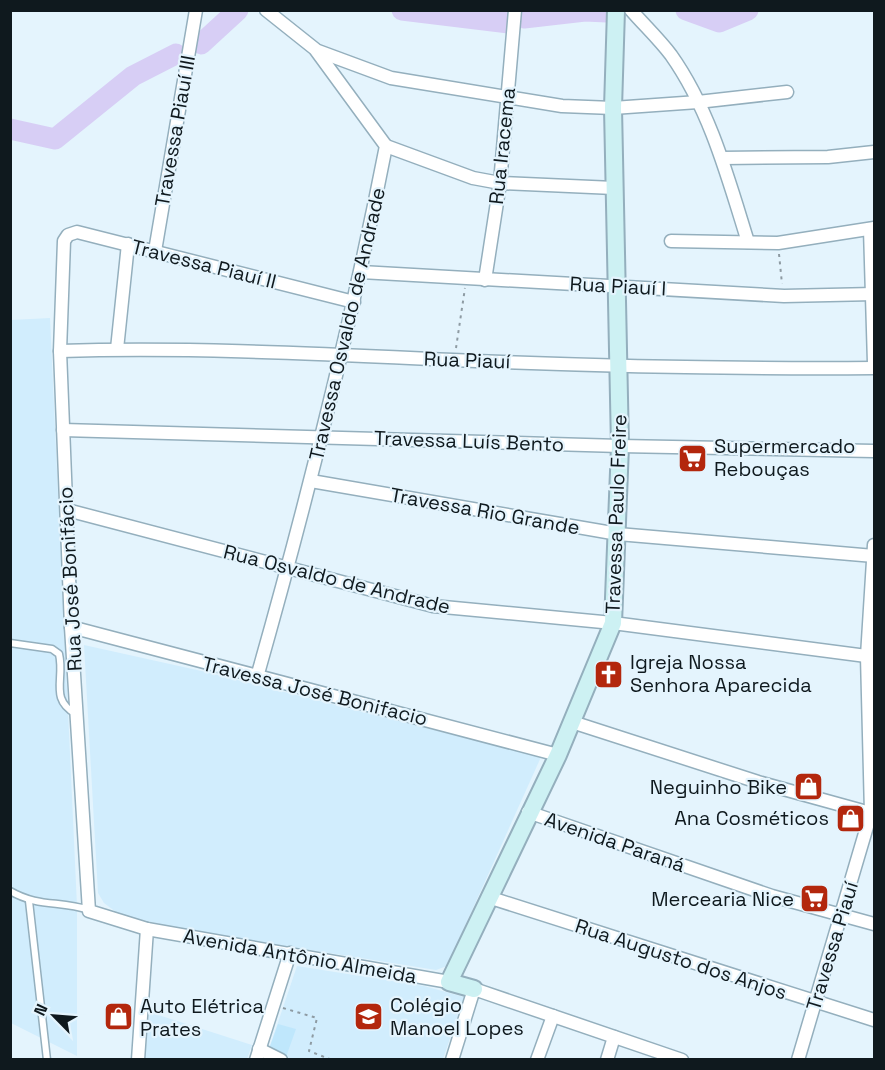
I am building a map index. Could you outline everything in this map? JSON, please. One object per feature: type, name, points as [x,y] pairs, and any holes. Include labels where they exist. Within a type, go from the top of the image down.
[{"type":"street","name":"Travessa Piauí III","points":[[155,251],[196,10]]},
{"type":"street","points":[[266,10],[315,49],[386,146],[436,166],[500,183],[614,188]]},
{"type":"street","name":"Rua Iracema","points":[[485,280],[500,183],[515,10]]},
{"type":"street","name":"Travessa Paulo Freire","points":[[449,982],[528,812],[558,755],[613,622],[620,446],[613,108],[616,10]]},
{"type":"street","points":[[631,10],[670,55],[698,102],[722,158],[748,242]]},
{"type":"street","points":[[315,49],[384,76],[562,106],[613,108],[698,102],[787,92]]},
{"type":"street","name":"Travessa Osvaldo de Andrade","points":[[257,677],[323,437],[361,272],[386,146]]},
{"type":"street","points":[[722,158],[828,157],[874,152]]},
{"type":"street","points":[[671,241],[778,243],[872,229],[874,363]]},
{"type":"street","name":"Travessa Piauí II","points":[[63,248],[68,235],[77,232],[354,302]]},
{"type":"street","points":[[117,349],[128,244]]},
{"type":"street","name":"Rua José Bonifácio","points":[[63,248],[60,351],[63,430],[71,627],[89,911]]},
{"type":"street","name":"Rua Piauí I","points":[[361,272],[784,296],[873,294]]},
{"type":"street","name":"Rua Piauí","points":[[60,351],[117,349],[342,354],[620,365],[874,368]]},
{"type":"street","name":"Travessa Luís Bento","points":[[63,430],[874,451]]},
{"type":"street","name":"Travessa Rio Grande","points":[[311,481],[618,534],[874,556]]},
{"type":"street","name":"Rua Osvaldo de Andrade","points":[[67,510],[433,606],[613,622],[871,656]]},
{"type":"street","name":"Travessa Piauí","points":[[798,1059],[873,813],[871,656],[874,545]]},
{"type":"street","name":"Travessa José Bonifacio","points":[[71,627],[558,755]]},
{"type":"street","points":[[572,722],[758,782],[873,813]]},
{"type":"street","name":"Avenida Paraná","points":[[528,812],[772,896],[874,924]]},
{"type":"street","name":"Rua Augusto dos Anjos","points":[[488,897],[874,1020]]},
{"type":"street","name":"Avenida Antônio Almeida","points":[[89,911],[147,929],[449,982],[682,1059]]},
{"type":"street","points":[[138,1059],[147,929]]},
{"type":"street","points":[[281,1059],[258,1054],[290,953]]},
{"type":"street","points":[[452,1059],[474,989]]},
{"type":"street","points":[[537,1059],[553,1016]]},
{"type":"street","points":[[607,1059],[614,1037]]},
{"type":"lane","points":[[10,643],[52,649],[59,654],[61,704],[77,715]]},
{"type":"lane","points":[[10,891],[29,901],[77,906],[89,911]]},
{"type":"lane","points":[[29,901],[47,1059]]},
{"type":"path","points":[[778,243],[781,280]]},
{"type":"path","points":[[454,360],[467,279]]},
{"type":"path","points":[[283,1008],[317,1018],[309,1051],[332,1059]]},
{"type":"shaded area","points":[[50,318],[77,906],[77,1056],[11,1023],[11,320]]},
{"type":"shaded area","points":[[84,645],[206,672],[541,757],[447,966],[436,970],[191,931],[120,915],[104,903],[98,893]]},
{"type":"shaded area","name":"Colégio Manoel Lopes","points":[[297,966],[424,986],[464,997],[443,1059],[292,1059],[269,1049]]},
{"type":"shaded area","points":[[149,1012],[252,1045],[247,1059],[145,1059]]},
{"type":"shaded area","points":[[278,1024],[296,1029],[286,1057],[269,1049]]},
{"type":"waterway","points":[[201,44],[238,10]]},
{"type":"waterway","points":[[402,10],[509,23]]},
{"type":"waterway","points":[[686,10],[719,22],[748,10]]},
{"type":"waterway","points":[[524,18],[585,11],[607,12]]},
{"type":"waterway","points":[[10,129],[55,139],[133,76],[176,54]]},
{"type":"place","name":"Supermercado Rebouças","points":[[693,458]]},
{"type":"place","name":"Igreja Nossa Senhora Aparecida","points":[[609,674]]},
{"type":"place","name":"Neguinho Bike","points":[[808,787]]},
{"type":"place","name":"Ana Cosméticos","points":[[850,818]]},
{"type":"place","name":"Mercearia Nice","points":[[815,899]]},
{"type":"place","name":"Colégio Manoel Lopes","points":[[369,1016]]},
{"type":"place","name":"Auto Elétrica Prates","points":[[119,1017]]}]
